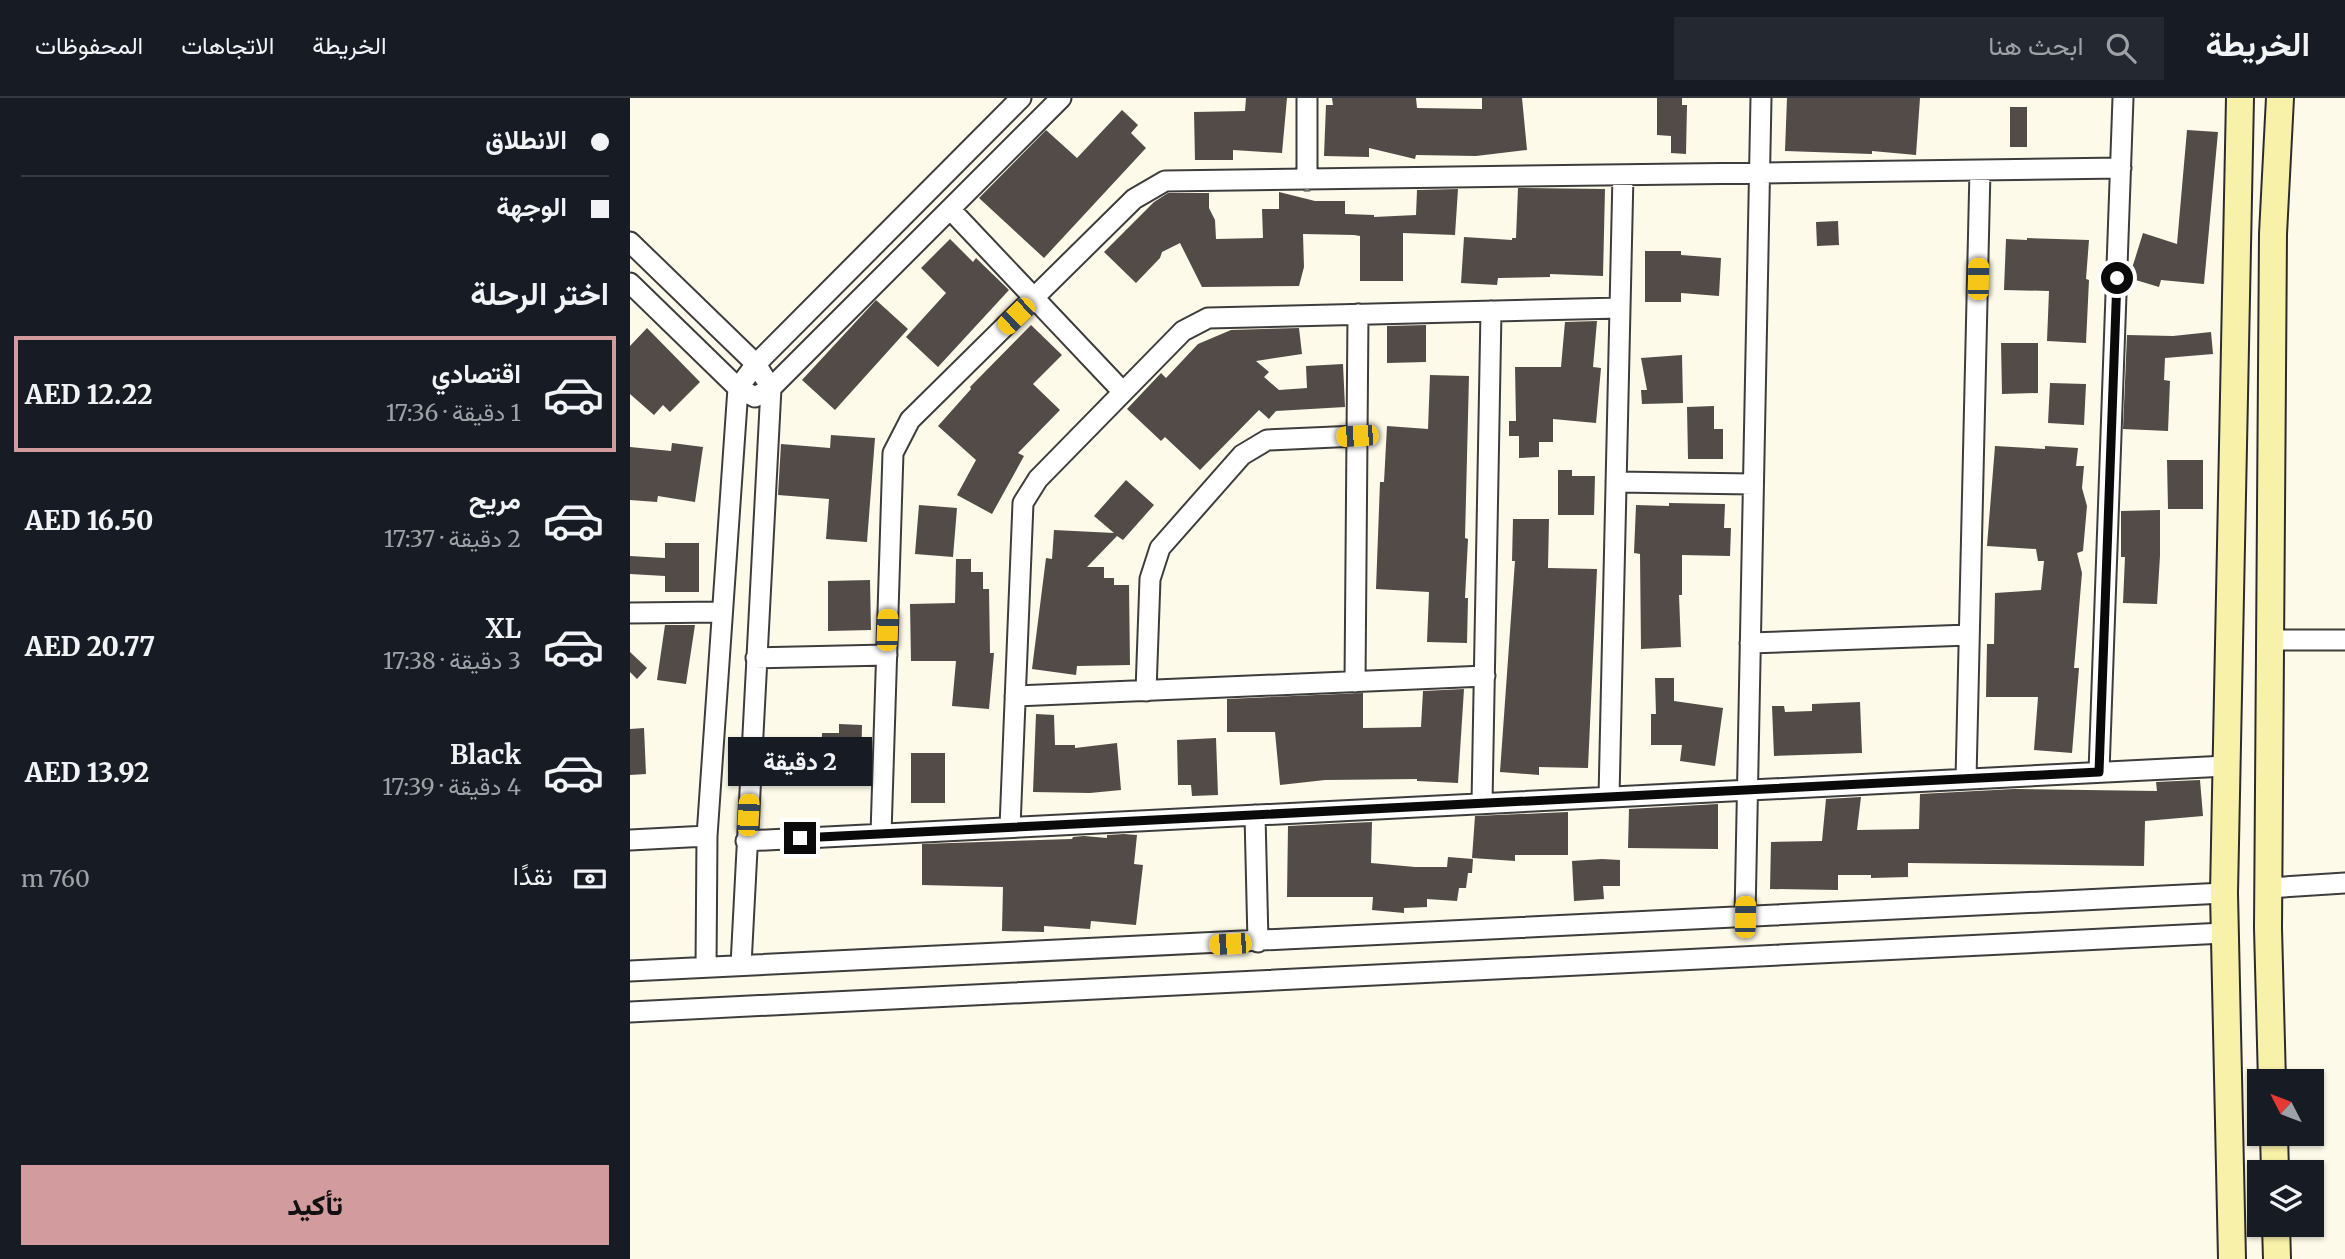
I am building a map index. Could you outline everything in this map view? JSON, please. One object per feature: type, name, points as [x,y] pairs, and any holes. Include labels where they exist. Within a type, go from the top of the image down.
[{"type":"street","points":[[706,967],[706,836],[738,388],[756,364],[1021,98]]},
{"type":"street","points":[[630,283],[738,388],[755,397],[771,387],[1061,98]]},
{"type":"street","points":[[1307,98],[1307,180]]},
{"type":"street","points":[[1745,917],[1761,98]]},
{"type":"street","points":[[2099,772],[2123,98]]},
{"type":"street","points":[[2232,1259],[2224,893],[2241,98]]},
{"type":"street","points":[[2272,1069],[2268,888],[2273,234],[2280,98]]},
{"type":"street","points":[[881,834],[893,453],[910,420],[1134,199],[1165,181],[2121,168]]},
{"type":"street","points":[[1966,779],[1980,170]]},
{"type":"street","points":[[1609,797],[1623,175]]},
{"type":"street","points":[[950,209],[1123,393]]},
{"type":"street","points":[[630,242],[756,364],[771,387],[741,965]]},
{"type":"street","points":[[1010,827],[1023,503],[1038,479],[1183,331],[1208,318],[1620,308]]},
{"type":"street","points":[[1482,803],[1491,311]]},
{"type":"street","points":[[1355,682],[1358,314]]},
{"type":"street","points":[[1146,691],[1150,579],[1160,548],[1242,455],[1267,440],[1357,436]]},
{"type":"street","points":[[1616,482],[1753,484]]},
{"type":"street","points":[[630,613],[722,612]]},
{"type":"street","points":[[1750,643],[1969,635]]},
{"type":"street","points":[[2270,640],[2345,640]]},
{"type":"street","points":[[756,657],[887,655]]},
{"type":"street","points":[[1015,696],[1485,676]]},
{"type":"street","points":[[746,841],[2226,766]]},
{"type":"street","points":[[1255,815],[1258,942]]},
{"type":"street","points":[[630,840],[706,836]]},
{"type":"street","points":[[2268,888],[2345,883]]},
{"type":"street","points":[[630,971],[2224,893]]},
{"type":"street","points":[[630,1012],[2224,933]]},
{"type":"street","points":[[2276,1237],[2277,1259]]},
{"type":"building","points":[[1246,98],[1287,98],[1282,153],[1233,150],[1233,160],[1195,160],[1194,112],[1245,111]]},
{"type":"building","points":[[1332,98],[1416,98],[1417,108],[1482,109],[1482,98],[1522,98],[1527,150],[1476,156],[1416,155],[1415,159],[1369,148],[1369,157],[1324,156],[1326,105],[1333,105]]},
{"type":"building","points":[[1657,98],[1682,98],[1682,105],[1687,105],[1686,154],[1671,153],[1671,136],[1657,135]]},
{"type":"building","points":[[1787,98],[1920,98],[1916,155],[1872,151],[1872,154],[1785,151]]},
{"type":"building","points":[[2010,107],[2027,107],[2027,147],[2010,147]]},
{"type":"building","points":[[1122,110],[1138,125],[1131,133],[1146,148],[1044,258],[979,198],[1046,130],[1077,158]]},
{"type":"building","points":[[2187,130],[2218,132],[2204,284],[2161,280],[2159,287],[2129,278],[2143,233],[2177,244]]},
{"type":"building","points":[[1518,188],[1605,189],[1603,276],[1550,274],[1550,277],[1498,278],[1497,285],[1461,283],[1464,237],[1516,238]]},
{"type":"building","points":[[1458,189],[1455,235],[1403,233],[1403,281],[1360,281],[1360,236],[1354,235],[1303,234],[1304,267],[1299,286],[1202,287],[1180,243],[1162,252],[1160,258],[1136,283],[1104,252],[1154,202],[1168,193],[1209,193],[1209,208],[1215,220],[1216,239],[1263,238],[1262,209],[1279,209],[1279,192],[1315,201],[1345,201],[1345,214],[1374,217],[1416,215],[1417,190]]},
{"type":"building","points":[[1838,221],[1839,245],[1817,246],[1816,222]]},
{"type":"building","points":[[950,239],[973,262],[976,258],[1009,290],[938,367],[906,337],[946,293],[921,268]]},
{"type":"building","points":[[2006,239],[2089,240],[2086,343],[2047,341],[2049,291],[2004,290]]},
{"type":"building","points":[[1645,251],[1681,251],[1681,255],[1721,258],[1719,296],[1681,293],[1681,302],[1645,302]]},
{"type":"building","points":[[876,300],[908,329],[835,410],[802,380]]},
{"type":"building","points":[[1597,321],[1593,367],[1601,368],[1596,423],[1553,419],[1553,442],[1539,442],[1539,457],[1519,458],[1519,436],[1509,436],[1509,421],[1516,421],[1515,367],[1561,367],[1565,322]]},
{"type":"building","points":[[1031,325],[1062,355],[1033,384],[1060,410],[1018,453],[1024,456],[992,514],[957,495],[976,460],[938,426],[970,387]]},
{"type":"building","points":[[1426,325],[1426,362],[1387,363],[1387,326]]},
{"type":"building","points":[[647,328],[700,382],[670,412],[663,405],[654,415],[630,394],[630,346]]},
{"type":"building","points":[[1299,328],[1302,354],[1256,361],[1269,372],[1264,377],[1279,390],[1307,388],[1306,366],[1343,364],[1345,407],[1276,411],[1269,419],[1259,410],[1200,470],[1165,437],[1161,441],[1127,409],[1161,373],[1166,378],[1198,344],[1231,330]]},
{"type":"building","points":[[2211,332],[2213,354],[2165,358],[2164,380],[2170,381],[2168,431],[2123,429],[2127,335],[2173,336]]},
{"type":"building","points":[[2001,343],[2038,343],[2038,393],[2002,394]]},
{"type":"building","points":[[1682,355],[1683,403],[1642,404],[1641,390],[1647,390],[1641,358]]},
{"type":"building","points":[[1430,375],[1469,376],[1465,538],[1468,539],[1465,598],[1468,598],[1467,643],[1427,642],[1429,592],[1376,589],[1380,482],[1384,482],[1387,426],[1428,429]]},
{"type":"building","points":[[2050,383],[2086,384],[2084,425],[2048,423]]},
{"type":"building","points":[[1714,406],[1714,429],[1723,429],[1723,459],[1688,459],[1687,407]]},
{"type":"building","points":[[831,435],[875,438],[867,542],[826,539],[829,499],[778,495],[781,444],[830,448]]},
{"type":"building","points":[[672,443],[703,447],[695,502],[658,496],[657,502],[630,500],[630,447],[671,451]]},
{"type":"building","points":[[1995,446],[2078,448],[2076,466],[2084,466],[2082,488],[2087,506],[2083,551],[2077,553],[2082,573],[2074,668],[2079,668],[2072,753],[2034,750],[2038,697],[1986,697],[1987,644],[1994,644],[1995,593],[2041,590],[2044,561],[2038,561],[2036,549],[1987,546]]},
{"type":"building","points":[[2167,460],[2203,460],[2203,509],[2168,509]]},
{"type":"building","points":[[1558,470],[1572,470],[1572,476],[1595,476],[1594,515],[1558,515]]},
{"type":"building","points":[[1126,480],[1154,505],[1123,540],[1117,536],[1087,567],[1104,567],[1104,578],[1114,578],[1114,585],[1129,585],[1130,665],[1077,666],[1076,675],[1032,669],[1046,558],[1052,559],[1054,530],[1114,533],[1094,516]]},
{"type":"building","points":[[1669,503],[1725,504],[1724,528],[1731,528],[1730,556],[1682,555],[1682,595],[1679,595],[1681,647],[1641,649],[1640,554],[1634,553],[1636,505],[1669,506]]},
{"type":"building","points":[[919,505],[957,508],[953,557],[915,554]]},
{"type":"building","points":[[2160,510],[2157,604],[2123,603],[2125,557],[2121,557],[2121,511]]},
{"type":"building","points":[[1513,519],[1549,519],[1548,568],[1597,569],[1588,768],[1539,767],[1539,775],[1500,772],[1515,561],[1512,561]]},
{"type":"building","points":[[665,543],[699,543],[699,592],[665,592],[665,576],[630,574],[630,556],[665,558]]},
{"type":"building","points":[[956,559],[971,559],[971,572],[983,572],[983,589],[989,589],[990,653],[994,653],[989,709],[952,706],[956,661],[911,661],[910,604],[955,603]]},
{"type":"building","points":[[870,580],[871,630],[828,631],[828,581]]},
{"type":"building","points":[[665,625],[695,625],[686,684],[657,680]]},
{"type":"building","points":[[630,652],[647,668],[637,679],[630,672]]},
{"type":"building","points":[[1655,678],[1674,678],[1674,701],[1723,708],[1715,766],[1680,761],[1682,745],[1651,745],[1651,714],[1656,714]]},
{"type":"building","points":[[1464,689],[1458,783],[1417,779],[1325,780],[1280,785],[1275,732],[1227,732],[1227,699],[1363,693],[1363,728],[1421,727],[1423,691]]},
{"type":"building","points":[[1860,702],[1862,753],[1774,756],[1772,706],[1784,706],[1785,712],[1812,711],[1812,704]]},
{"type":"building","points":[[1036,714],[1054,715],[1055,745],[1075,745],[1075,748],[1117,743],[1121,790],[1090,793],[1033,792]]},
{"type":"building","points":[[839,724],[862,725],[861,775],[821,774],[822,733],[839,733]]},
{"type":"building","points":[[644,728],[646,774],[630,775],[630,729]]},
{"type":"building","points":[[1216,738],[1218,795],[1192,796],[1191,785],[1178,785],[1177,740]]},
{"type":"building","points":[[911,753],[945,753],[945,803],[911,803]]},
{"type":"building","points":[[2200,780],[2203,816],[2145,821],[2144,866],[1908,863],[1908,877],[1838,875],[1838,890],[1770,889],[1771,842],[1822,841],[1826,799],[1861,797],[1857,830],[1919,829],[1920,794],[2014,789],[2157,791],[2156,782]]},
{"type":"building","points":[[1718,804],[1718,849],[1628,848],[1629,809]]},
{"type":"building","points":[[1568,812],[1568,855],[1515,855],[1515,861],[1472,858],[1475,816]]},
{"type":"building","points":[[1372,822],[1371,863],[1447,867],[1448,857],[1473,859],[1472,873],[1468,873],[1466,888],[1459,888],[1457,901],[1427,899],[1427,907],[1404,908],[1404,913],[1372,910],[1373,897],[1287,897],[1288,826]]},
{"type":"building","points":[[1107,835],[1137,835],[1134,864],[1143,865],[1136,925],[1091,921],[1090,929],[1044,926],[1044,932],[1002,931],[1003,887],[922,885],[922,844],[1072,839],[1084,836],[1107,838]]},
{"type":"building","points":[[1620,860],[1620,886],[1603,886],[1604,899],[1574,901],[1572,861]]},
{"type":"route","points":[[800,838],[2099,772],[2117,278]]}]
